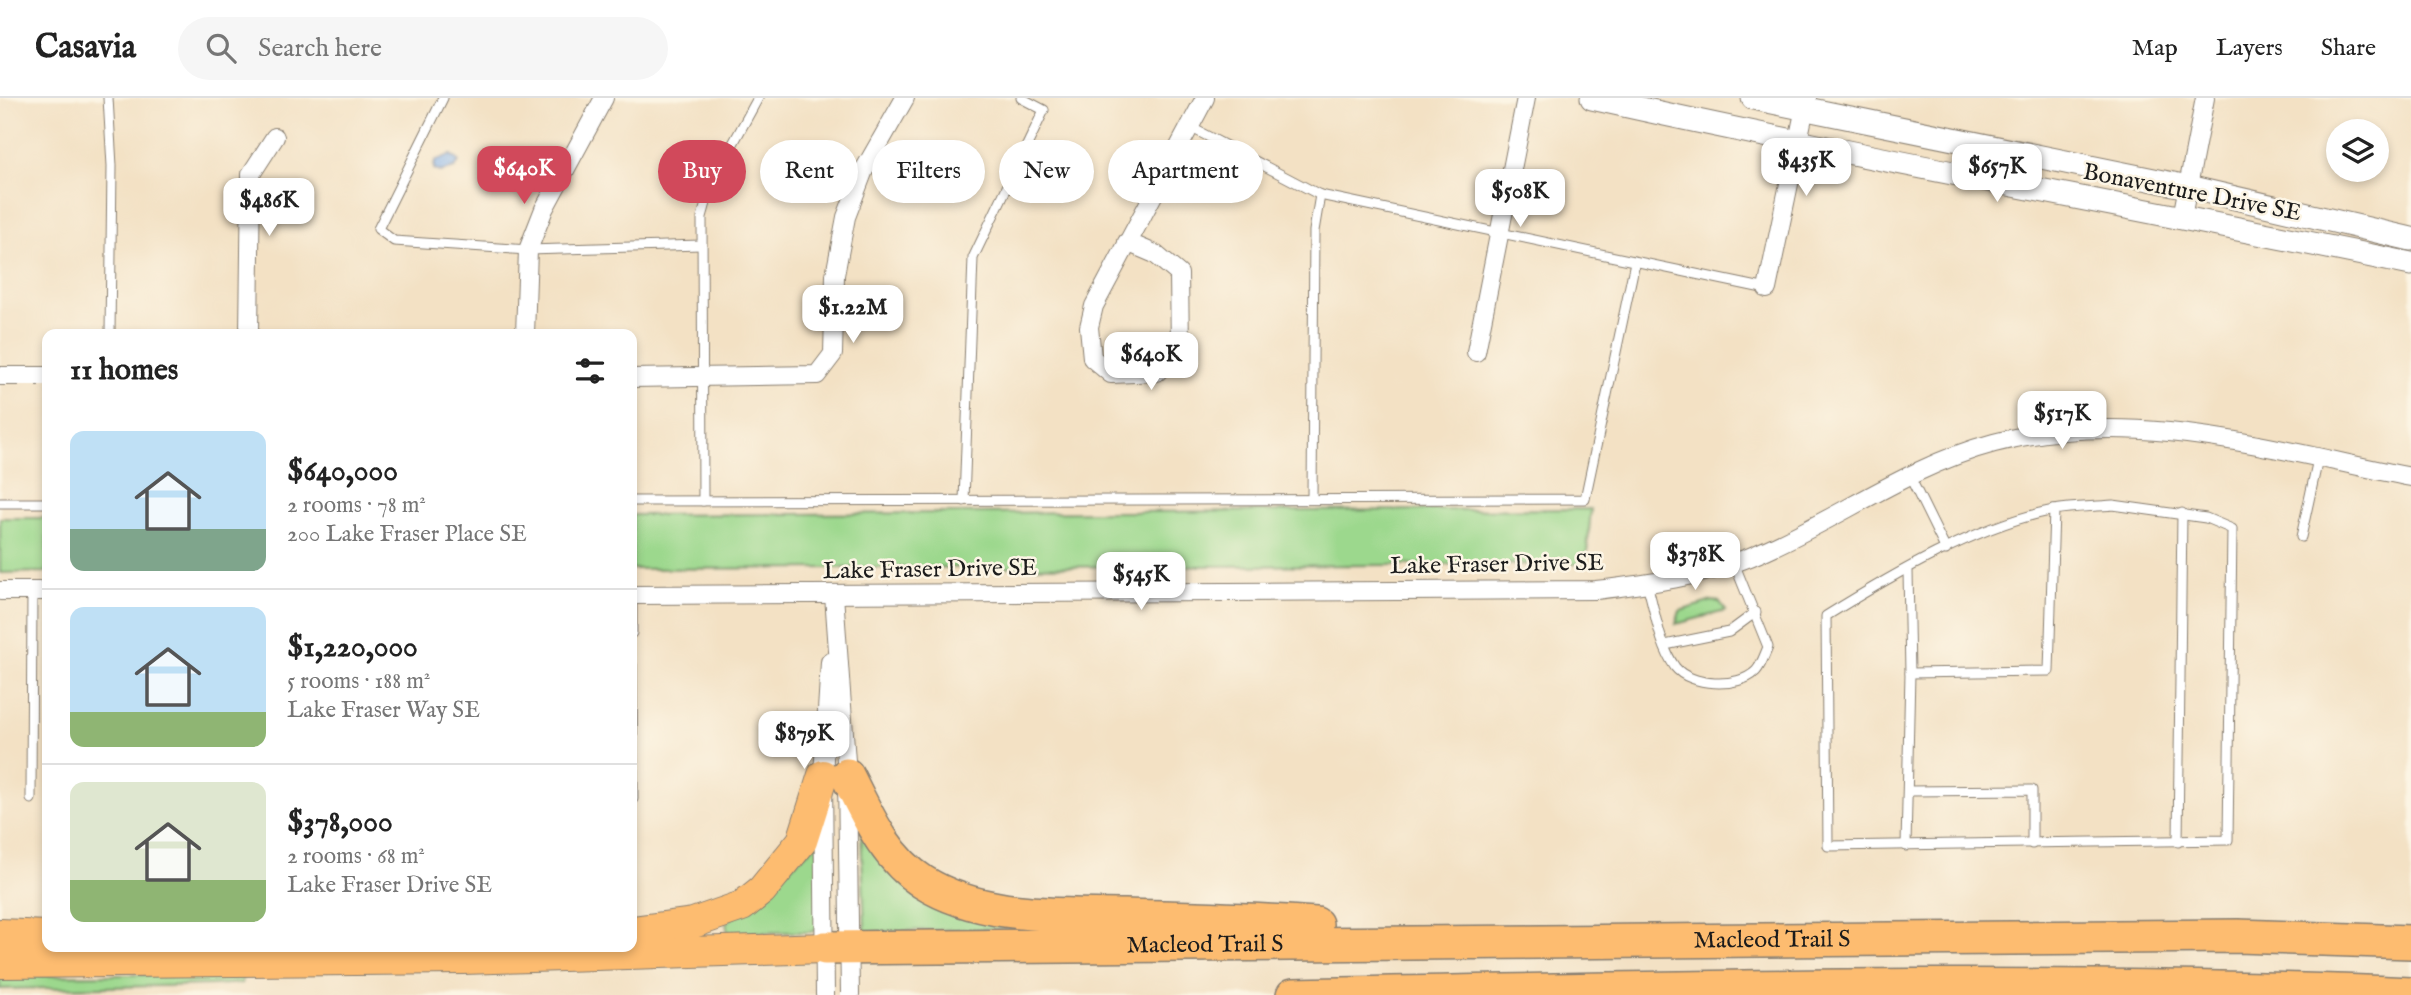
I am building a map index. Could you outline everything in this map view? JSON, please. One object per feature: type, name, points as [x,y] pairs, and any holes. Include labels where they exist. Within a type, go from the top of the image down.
[{"type":"highway","points":[[637,930],[693,923],[743,906],[762,890],[802,841],[835,775],[893,855],[922,881],[956,897],[991,908],[1040,914],[1330,925],[1370,944]]},
{"type":"highway","points":[[0,934],[42,936]]},
{"type":"highway","name":"Macleod Trail S","points":[[637,951],[2225,936],[2411,942]]},
{"type":"highway","points":[[79,952],[99,962]]},
{"type":"highway","name":"Macleod Trail S","points":[[0,963],[548,952]]},
{"type":"highway","name":"Macleod Trail S","points":[[1293,995],[1636,988],[2411,994]]},
{"type":"street","points":[[525,329],[528,250],[544,209],[604,98]]},
{"type":"street","points":[[637,377],[817,376],[833,354],[835,275],[846,217],[863,170],[905,98]]},
{"type":"street","points":[[1128,242],[1155,254],[1179,274],[1180,348],[1157,372],[1111,374],[1092,358],[1089,327],[1094,306],[1128,242],[1190,127],[1205,98]]},
{"type":"street","points":[[1476,352],[1526,98]]},
{"type":"street","name":"Bonaventure Drive SE","points":[[1592,98],[1797,144],[2182,217],[2411,264]]},
{"type":"street","name":"Bonaventure Drive SE","points":[[1754,98],[1806,104],[2188,187],[2411,239]]},
{"type":"street","points":[[2182,217],[2205,98]]},
{"type":"street","points":[[1767,289],[1806,104]]},
{"type":"street","points":[[248,329],[251,174],[275,137]]},
{"type":"street","points":[[0,376],[42,376]]},
{"type":"street","name":"Lake Fraser Drive SE","points":[[637,595],[1596,590],[1647,584],[1734,563],[1910,477],[1994,443],[2088,427],[2197,434],[2411,477]]},
{"type":"street","points":[[0,591],[40,591]]},
{"type":"street","points":[[834,596],[837,948],[850,995]]},
{"type":"street","points":[[825,995],[837,948],[835,775]]},
{"type":"lane","points":[[108,98],[112,166],[110,329]]},
{"type":"lane","points":[[443,98],[378,229],[394,242],[528,250],[702,245]]},
{"type":"lane","points":[[703,501],[702,217],[712,182],[758,98]]},
{"type":"lane","points":[[964,501],[973,258],[1044,110],[1021,98]]},
{"type":"lane","points":[[1190,127],[1320,195],[1767,289]]},
{"type":"lane","points":[[1312,497],[1314,231],[1320,195]]},
{"type":"lane","points":[[637,501],[1312,497],[1585,499],[1635,262]]},
{"type":"lane","points":[[2301,537],[2318,458]]},
{"type":"lane","points":[[1910,477],[1946,550]]},
{"type":"lane","points":[[0,503],[42,503]]},
{"type":"lane","points":[[2113,505],[2182,513],[2206,518],[2232,528],[2228,840],[1828,846],[1826,616],[1946,550],[2054,510],[2113,505]]},
{"type":"lane","points":[[1910,673],[2049,671],[2054,510]]},
{"type":"lane","points":[[2178,842],[2182,513]]},
{"type":"lane","points":[[1647,584],[1665,645],[1676,668],[1692,680],[1720,683],[1744,678],[1756,671],[1768,647],[1734,563]]},
{"type":"lane","points":[[1906,846],[1910,673],[1908,571]]},
{"type":"lane","points":[[31,799],[40,591]]},
{"type":"lane","points":[[1665,645],[1729,632],[1756,612]]},
{"type":"lane","points":[[1908,791],[2032,790],[2032,844]]},
{"type":"green space","points":[[1591,509],[1586,564],[637,569],[637,515]]},
{"type":"green space","points":[[0,518],[42,518],[42,572],[0,573]]},
{"type":"green space","points":[[1712,601],[1720,602],[1726,611],[1676,624],[1680,611]]},
{"type":"green space","points":[[861,831],[1012,919],[1013,928],[865,932]]},
{"type":"green space","points":[[818,843],[818,929],[811,932],[728,933],[726,923]]},
{"type":"green space","points":[[242,974],[242,983],[213,985],[0,989],[0,976]]},
{"type":"water","points":[[451,155],[459,161],[455,168],[440,172],[434,169],[435,161]]}]
